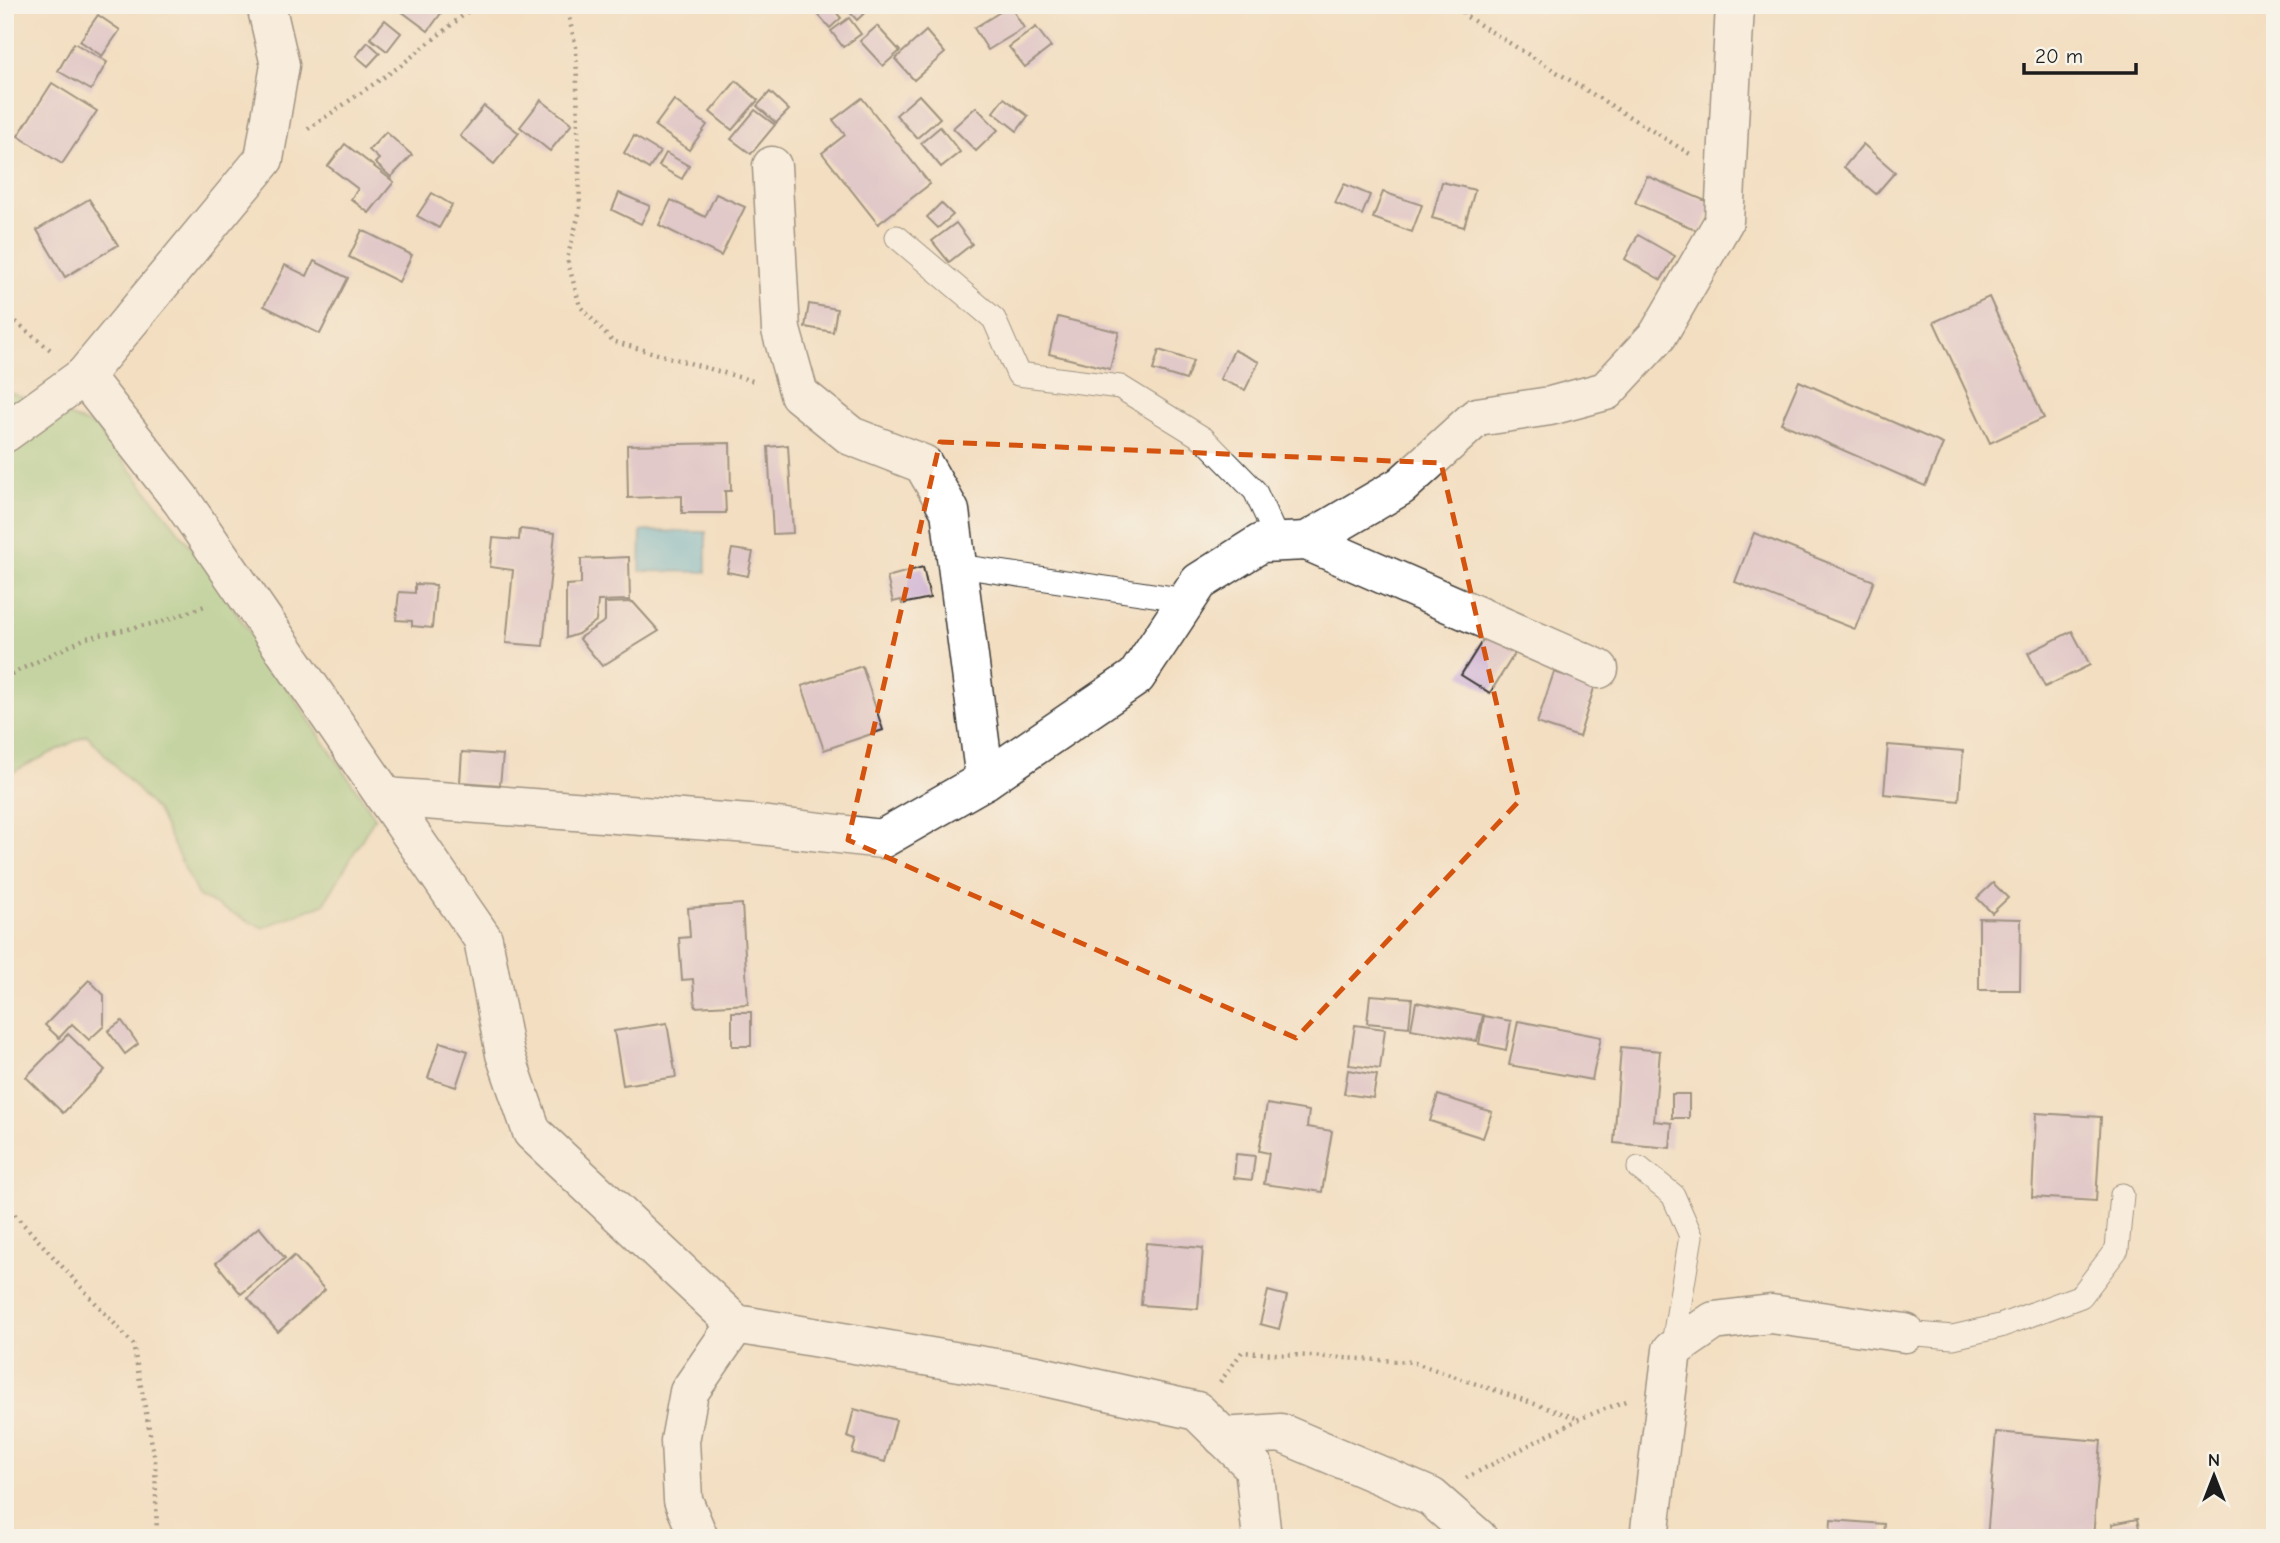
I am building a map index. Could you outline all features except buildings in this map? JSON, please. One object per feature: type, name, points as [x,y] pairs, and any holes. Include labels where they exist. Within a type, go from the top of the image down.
[{"type":"street","points":[[5,433],[83,376],[264,159],[279,65],[265,5]]},
{"type":"street","points":[[385,797],[750,824],[882,839],[985,780],[1136,677],[1199,582],[1261,543],[1293,541],[1401,486],[1477,417],[1550,406],[1606,391],[1658,335],[1724,221],[1735,5]]},
{"type":"street","points":[[772,166],[781,330],[799,394],[852,436],[923,464],[950,511],[985,780]]},
{"type":"street","points":[[83,376],[181,500],[483,939],[505,1054],[532,1132],[736,1324],[1036,1375],[1210,1424],[1281,1433],[1431,1496],[1478,1538]]},
{"type":"street","points":[[1293,541],[1599,669]]},
{"type":"street","points":[[1649,1538],[1670,1367],[1714,1321],[1771,1314],[1905,1333]]},
{"type":"street","points":[[699,1538],[683,1500],[680,1441],[689,1392],[736,1324]]},
{"type":"street","points":[[1210,1424],[1254,1467],[1262,1538]]},
{"type":"lane","points":[[897,237],[994,319],[1018,374],[1120,387],[1204,439],[1255,491],[1293,541]]},
{"type":"lane","points":[[959,565],[1187,600]]},
{"type":"lane","points":[[1639,1168],[1673,1195],[1691,1236],[1670,1367]]},
{"type":"lane","points":[[1905,1333],[1953,1337],[2000,1326],[2081,1296],[2117,1249],[2122,1195]]},
{"type":"path","points":[[264,159],[400,66],[477,5]]},
{"type":"path","points":[[566,5],[576,47],[580,210],[567,259],[580,306],[612,341],[799,394]]},
{"type":"path","points":[[1462,5],[1464,15],[1728,177]]},
{"type":"path","points":[[5,313],[83,376]]},
{"type":"path","points":[[5,677],[86,638],[165,621],[243,591]]},
{"type":"path","points":[[5,1204],[133,1344],[155,1460],[157,1538]]},
{"type":"path","points":[[1210,1424],[1242,1352],[1412,1362],[1579,1419]]},
{"type":"path","points":[[1431,1496],[1579,1419],[1670,1367]]},
{"type":"highlighted area","points":[[940,442],[1441,463],[1519,801],[1296,1038],[848,840]]},
{"type":"green space","points":[[5,390],[98,428],[198,556],[375,817],[324,904],[262,928],[198,896],[157,811],[87,735],[5,776]]},
{"type":"water","points":[[641,531],[706,532],[706,572],[640,571]]}]
